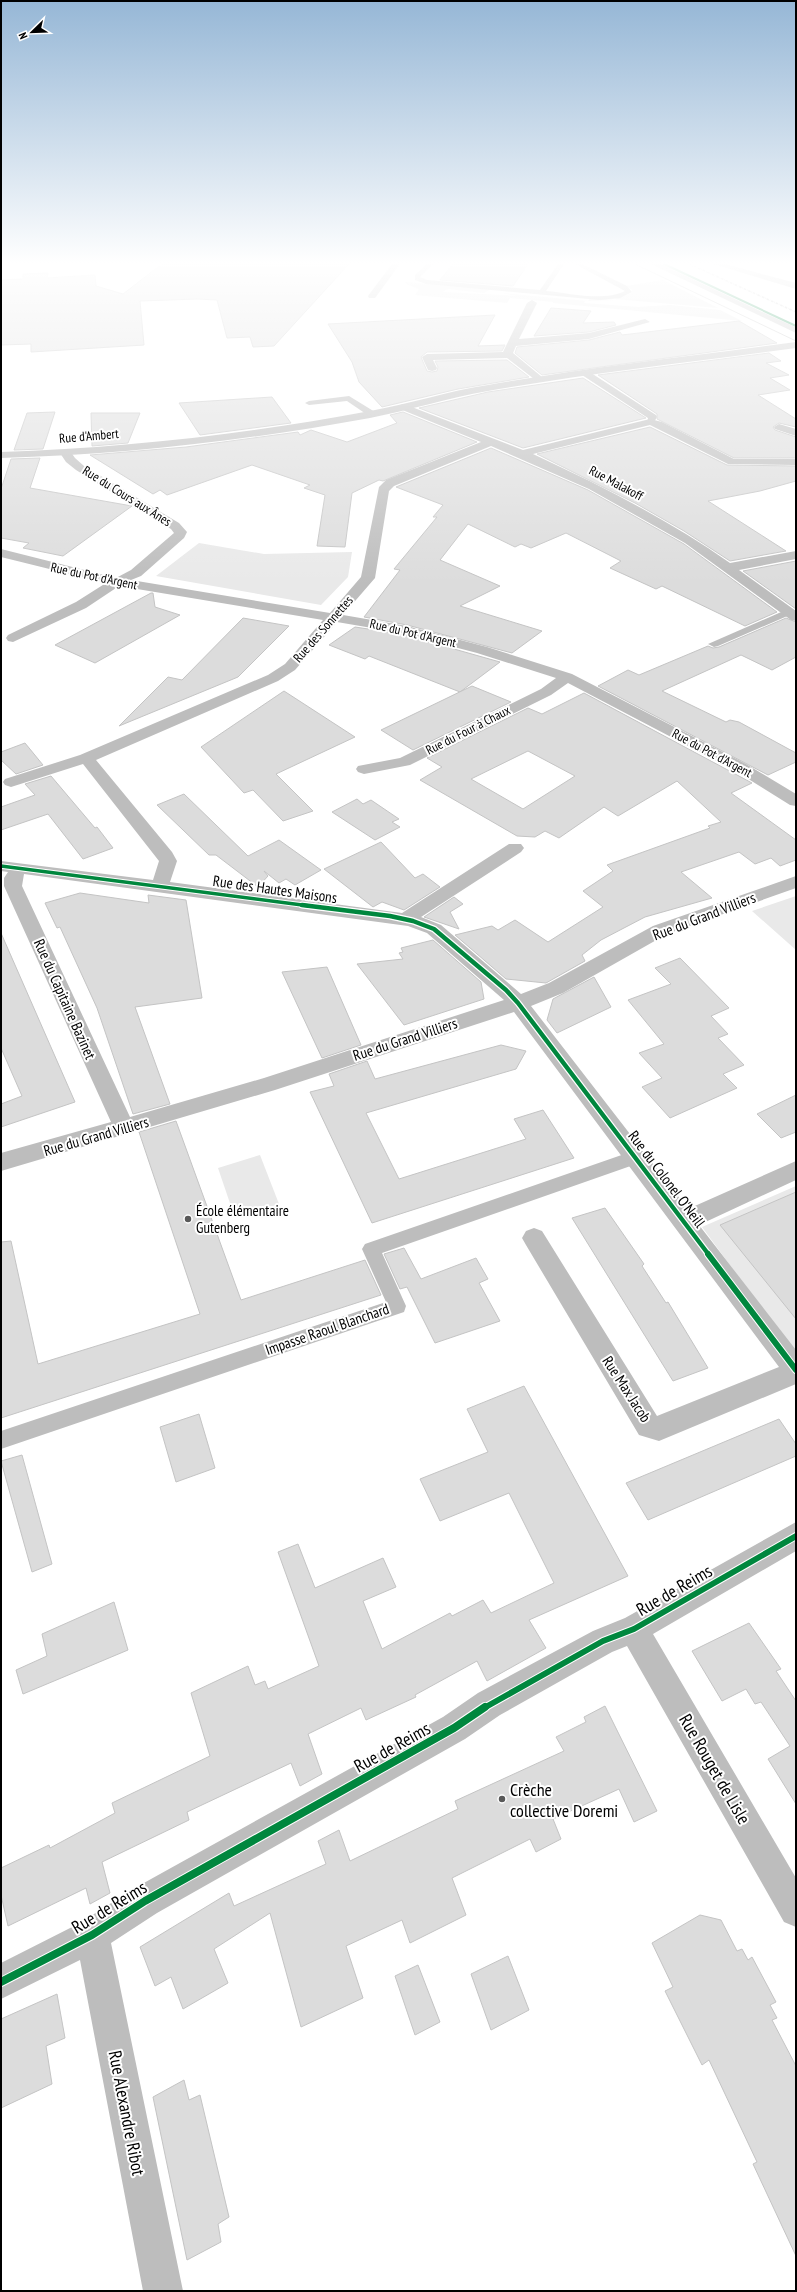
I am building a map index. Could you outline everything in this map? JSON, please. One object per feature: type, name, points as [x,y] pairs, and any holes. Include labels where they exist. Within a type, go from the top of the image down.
[{"type":"street","points":[[528,371],[538,379]]},
{"type":"street","name":"Rue d'Ambert","points":[[1,455],[66,453],[208,438],[372,414],[469,391],[538,379],[600,371]]},
{"type":"street","name":"Rue Malakoff","points":[[404,407],[521,454],[593,486],[689,540],[792,614]]},
{"type":"street","points":[[521,454],[650,422],[658,424],[732,462],[796,462]]},
{"type":"street","points":[[780,427],[796,432]]},
{"type":"street","name":"Rue des Sonnettes","points":[[11,782],[86,758],[273,678],[290,667],[368,578],[383,490],[390,483],[490,442]]},
{"type":"street","name":"Rue du Cours aux Ânes","points":[[66,453],[80,468],[167,521],[181,532],[180,535],[136,573],[117,582]]},
{"type":"street","name":"Rue du Pot d'Argent","points":[[1,553],[117,582],[402,629],[460,644],[567,677],[740,767],[796,801]]},
{"type":"street","points":[[727,568],[796,555]]},
{"type":"street","points":[[13,638],[82,605],[117,582]]},
{"type":"street","name":"Rue du Four à Chaux","points":[[364,769],[404,762],[546,692],[567,677]]},
{"type":"street","points":[[86,758],[163,852],[168,861],[160,886]]},
{"type":"street","points":[[404,919],[515,848]]},
{"type":"street","name":"Rue des Hautes Maisons","points":[[10,867],[404,919],[434,929],[506,990],[518,1003]]},
{"type":"street","name":"Rue du Capitaine Bazinet","points":[[10,867],[14,886],[124,1128]]},
{"type":"street","name":"Rue du Grand Villiers","points":[[1,1162],[124,1128],[268,1085],[518,1003],[556,988],[660,930],[796,882]]},
{"type":"street","name":"Rue du Colonel O'Neill","points":[[518,1003],[685,1221],[796,1371]]},
{"type":"street","points":[[685,1221],[796,1170]]},
{"type":"street","name":"Rue Max Jacob","points":[[534,1238],[648,1426],[659,1429],[796,1371]]},
{"type":"street","name":"Rue de Reims","points":[[1,1982],[92,1936],[145,1901],[454,1728],[489,1704],[603,1641],[634,1629],[796,1536]]},
{"type":"street","name":"Rue Rouget de Lisle","points":[[634,1629],[796,1910]]},
{"type":"street","name":"Rue Alexandre Ribot","points":[[92,1936],[162,2291]]},
{"type":"lane","points":[[585,373],[653,416],[650,422]]},
{"type":"lane","points":[[309,403],[349,398],[372,414]]},
{"type":"lane","points":[[714,644],[792,614]]},
{"type":"lane","name":"Impasse Raoul Blanchard","points":[[1,1440],[397,1306],[371,1248],[636,1158]]},
{"type":"shaded area","points":[[199,543],[264,554],[352,552],[348,577],[321,605],[156,576]]},
{"type":"shaded area","points":[[796,896],[796,950],[752,911]]},
{"type":"shaded area","points":[[260,1155],[279,1204],[235,1218],[218,1168]]},
{"type":"shaded area","points":[[796,1186],[796,1355],[702,1227]]},
{"type":"building","points":[[355,371],[521,371],[529,377],[458,389],[382,407],[359,382]]},
{"type":"building","points":[[537,371],[572,371],[542,375]]},
{"type":"building","points":[[629,371],[781,371],[789,375],[770,378],[790,390],[758,395],[796,419],[796,427],[779,423],[773,427],[775,430],[796,437],[796,458],[734,458],[657,419],[657,414],[598,375]]},
{"type":"building","points":[[583,378],[646,418],[523,448],[419,408],[488,392]]},
{"type":"building","points":[[272,397],[291,423],[200,435],[179,403]]},
{"type":"building","points":[[55,412],[43,449],[14,450],[27,413]]},
{"type":"building","points":[[403,412],[477,442],[383,481],[379,480],[352,493],[345,547],[317,546],[325,495],[304,488],[310,485],[252,465],[167,495],[160,490],[153,494],[90,455],[186,447],[298,432],[300,435],[311,430],[347,442],[397,423],[390,415]]},
{"type":"building","points":[[91,413],[140,413],[128,443],[92,446]]},
{"type":"building","points":[[650,427],[727,465],[796,466],[796,481],[760,491],[708,501],[786,551],[730,561],[684,531],[635,503],[537,454]]},
{"type":"building","points":[[491,448],[588,490],[684,544],[777,612],[745,626],[662,586],[656,589],[610,568],[621,561],[566,533],[531,548],[521,544],[515,547],[468,524],[440,560],[500,586],[460,606],[542,631],[512,653],[407,625],[364,617],[400,570],[394,569],[437,517],[433,517],[443,505],[396,487]]},
{"type":"building","points":[[40,458],[30,488],[132,506],[63,556],[23,548],[29,543],[1,538],[1,489],[11,459]]},
{"type":"building","points":[[796,561],[796,609],[743,571]]},
{"type":"building","points":[[153,593],[155,607],[180,615],[95,663],[55,645]]},
{"type":"building","points":[[243,618],[289,626],[238,677],[119,726],[168,677],[182,680]]},
{"type":"building","points":[[786,618],[796,622],[796,657],[772,670],[741,655],[662,691],[726,722],[730,720],[739,722],[796,753],[796,762],[768,775],[598,686],[628,670],[639,675],[708,646],[713,648],[719,647]]},
{"type":"building","points":[[355,627],[401,634],[500,662],[460,692],[369,656],[365,659],[329,645]]},
{"type":"building","points":[[472,686],[511,702],[413,750],[381,730]]},
{"type":"building","points":[[284,691],[355,737],[276,774],[313,811],[283,821],[253,790],[244,793],[201,747]]},
{"type":"building","points":[[584,693],[752,783],[731,793],[796,840],[796,860],[780,866],[771,858],[755,864],[739,852],[681,872],[712,898],[645,917],[601,940],[582,955],[585,961],[546,983],[506,979],[455,935],[492,926],[498,930],[515,920],[548,942],[603,907],[583,891],[613,871],[607,865],[710,828],[708,826],[721,822],[677,781],[618,816],[604,807],[559,838],[545,831],[535,837],[517,836],[420,780],[442,767],[427,758],[528,708],[542,714]],"holes":[[[528,751],[575,776],[523,809],[471,779]]]},
{"type":"building","points":[[25,743],[43,765],[16,774],[1,760],[1,752]]},
{"type":"building","points":[[51,776],[95,828],[97,827],[113,848],[83,859],[48,814],[1,830],[1,807],[35,795],[25,784]]},
{"type":"building","points":[[184,794],[248,856],[279,840],[321,870],[295,885],[286,879],[279,883],[264,871],[268,876],[258,887],[216,855],[209,855],[157,805]]},
{"type":"building","points":[[357,799],[363,804],[371,800],[399,819],[392,822],[400,827],[375,840],[332,812]]},
{"type":"building","points":[[381,842],[415,878],[423,874],[440,887],[404,910],[382,902],[373,907],[324,869]]},
{"type":"building","points":[[80,893],[149,903],[148,895],[186,900],[202,998],[135,1007],[170,1104],[133,1114],[97,1008],[60,927],[57,928],[45,903]]},
{"type":"building","points":[[454,897],[463,904],[450,912],[459,929],[424,917]]},
{"type":"building","points":[[1,933],[75,1102],[1,1127],[1,1104],[22,1096],[1,1048]]},
{"type":"building","points":[[433,940],[481,982],[484,999],[404,1025],[357,964],[403,959],[399,953],[403,952],[401,948]]},
{"type":"building","points":[[680,958],[729,1008],[711,1016],[728,1034],[718,1038],[744,1065],[723,1074],[737,1088],[670,1118],[642,1087],[662,1078],[639,1053],[664,1044],[628,1000],[671,984],[655,968]]},
{"type":"building","points":[[327,967],[361,1045],[322,1058],[282,972]]},
{"type":"building","points":[[594,977],[611,1007],[557,1033],[547,1020],[553,999]]},
{"type":"building","points":[[501,1045],[526,1051],[516,1069],[366,1113],[399,1179],[526,1139],[514,1119],[543,1110],[574,1158],[372,1223],[310,1092],[334,1086],[329,1074],[367,1061],[375,1079]]},
{"type":"building","points":[[796,1095],[796,1132],[781,1138],[757,1114]]},
{"type":"building","points":[[176,1121],[241,1300],[365,1260],[381,1295],[1,1418],[1,1242],[11,1241],[38,1364],[200,1314],[139,1132]]},
{"type":"building","points":[[796,1192],[796,1319],[720,1225]]},
{"type":"building","points":[[605,1208],[644,1264],[642,1266],[666,1303],[668,1302],[708,1368],[673,1381],[572,1218]]},
{"type":"building","points":[[404,1248],[421,1279],[476,1258],[488,1279],[479,1283],[500,1321],[435,1343],[407,1287],[400,1289],[384,1254]]},
{"type":"building","points":[[524,1386],[628,1576],[529,1620],[546,1648],[487,1681],[477,1661],[415,1695],[416,1697],[366,1720],[361,1708],[308,1734],[322,1774],[300,1786],[291,1763],[187,1812],[189,1820],[102,1862],[110,1893],[90,1904],[86,1888],[8,1926],[1,1895],[1,1868],[49,1845],[50,1848],[115,1813],[112,1803],[210,1756],[191,1693],[248,1666],[255,1685],[265,1681],[268,1689],[319,1666],[278,1552],[298,1544],[315,1588],[383,1558],[396,1587],[363,1601],[382,1649],[450,1613],[452,1616],[483,1600],[491,1613],[554,1583],[509,1493],[440,1521],[420,1479],[488,1452],[467,1409]]},
{"type":"building","points":[[199,1414],[215,1468],[176,1482],[160,1427]]},
{"type":"building","points":[[779,1419],[796,1444],[796,1456],[648,1520],[626,1483]]},
{"type":"building","points":[[22,1455],[52,1564],[32,1572],[1,1461]]},
{"type":"building","points":[[114,1602],[128,1650],[23,1694],[16,1670],[47,1656],[42,1634]]},
{"type":"building","points":[[749,1623],[781,1669],[776,1671],[796,1701],[796,1804],[768,1759],[790,1746],[761,1702],[755,1704],[746,1689],[722,1701],[692,1651]]},
{"type":"building","points":[[605,1706],[657,1811],[634,1822],[619,1789],[553,1819],[561,1839],[536,1852],[530,1839],[452,1878],[466,1915],[410,1943],[402,1920],[346,1946],[363,1998],[301,2027],[270,1913],[214,1949],[228,1983],[183,2009],[171,1977],[155,1986],[140,1947],[229,1893],[234,1906],[326,1864],[318,1841],[339,1830],[350,1861],[458,1809],[455,1801],[564,1751],[556,1737],[586,1722],[584,1717]]},
{"type":"building","points":[[700,1915],[721,1920],[737,1951],[742,1949],[748,1960],[752,1957],[776,2002],[770,2005],[777,2018],[772,2020],[796,2066],[796,2256],[753,2164],[757,2162],[709,2060],[702,2065],[665,1991],[673,1987],[652,1943]]},
{"type":"building","points":[[508,1956],[529,2010],[491,2030],[471,1974]]},
{"type":"building","points":[[418,1965],[440,2022],[415,2035],[395,1976]]},
{"type":"building","points":[[57,1994],[65,2038],[46,2046],[52,2084],[1,2108],[1,2019]]},
{"type":"building","points":[[184,2080],[189,2100],[200,2095],[229,2217],[218,2224],[221,2242],[187,2260],[153,2097]]},
{"type":"cycle path","points":[[1,866],[390,916],[413,921],[434,929],[506,990],[518,1003],[796,1370]]},
{"type":"cycle path","points":[[1,1982],[92,1935],[145,1901],[454,1728],[489,1704],[603,1641],[634,1629],[796,1536]]},
{"type":"place","name":"École élémentaire Gutenberg","points":[[188,1219]]},
{"type":"place","name":"Crèche collective Doremi","points":[[502,1799]]}]
